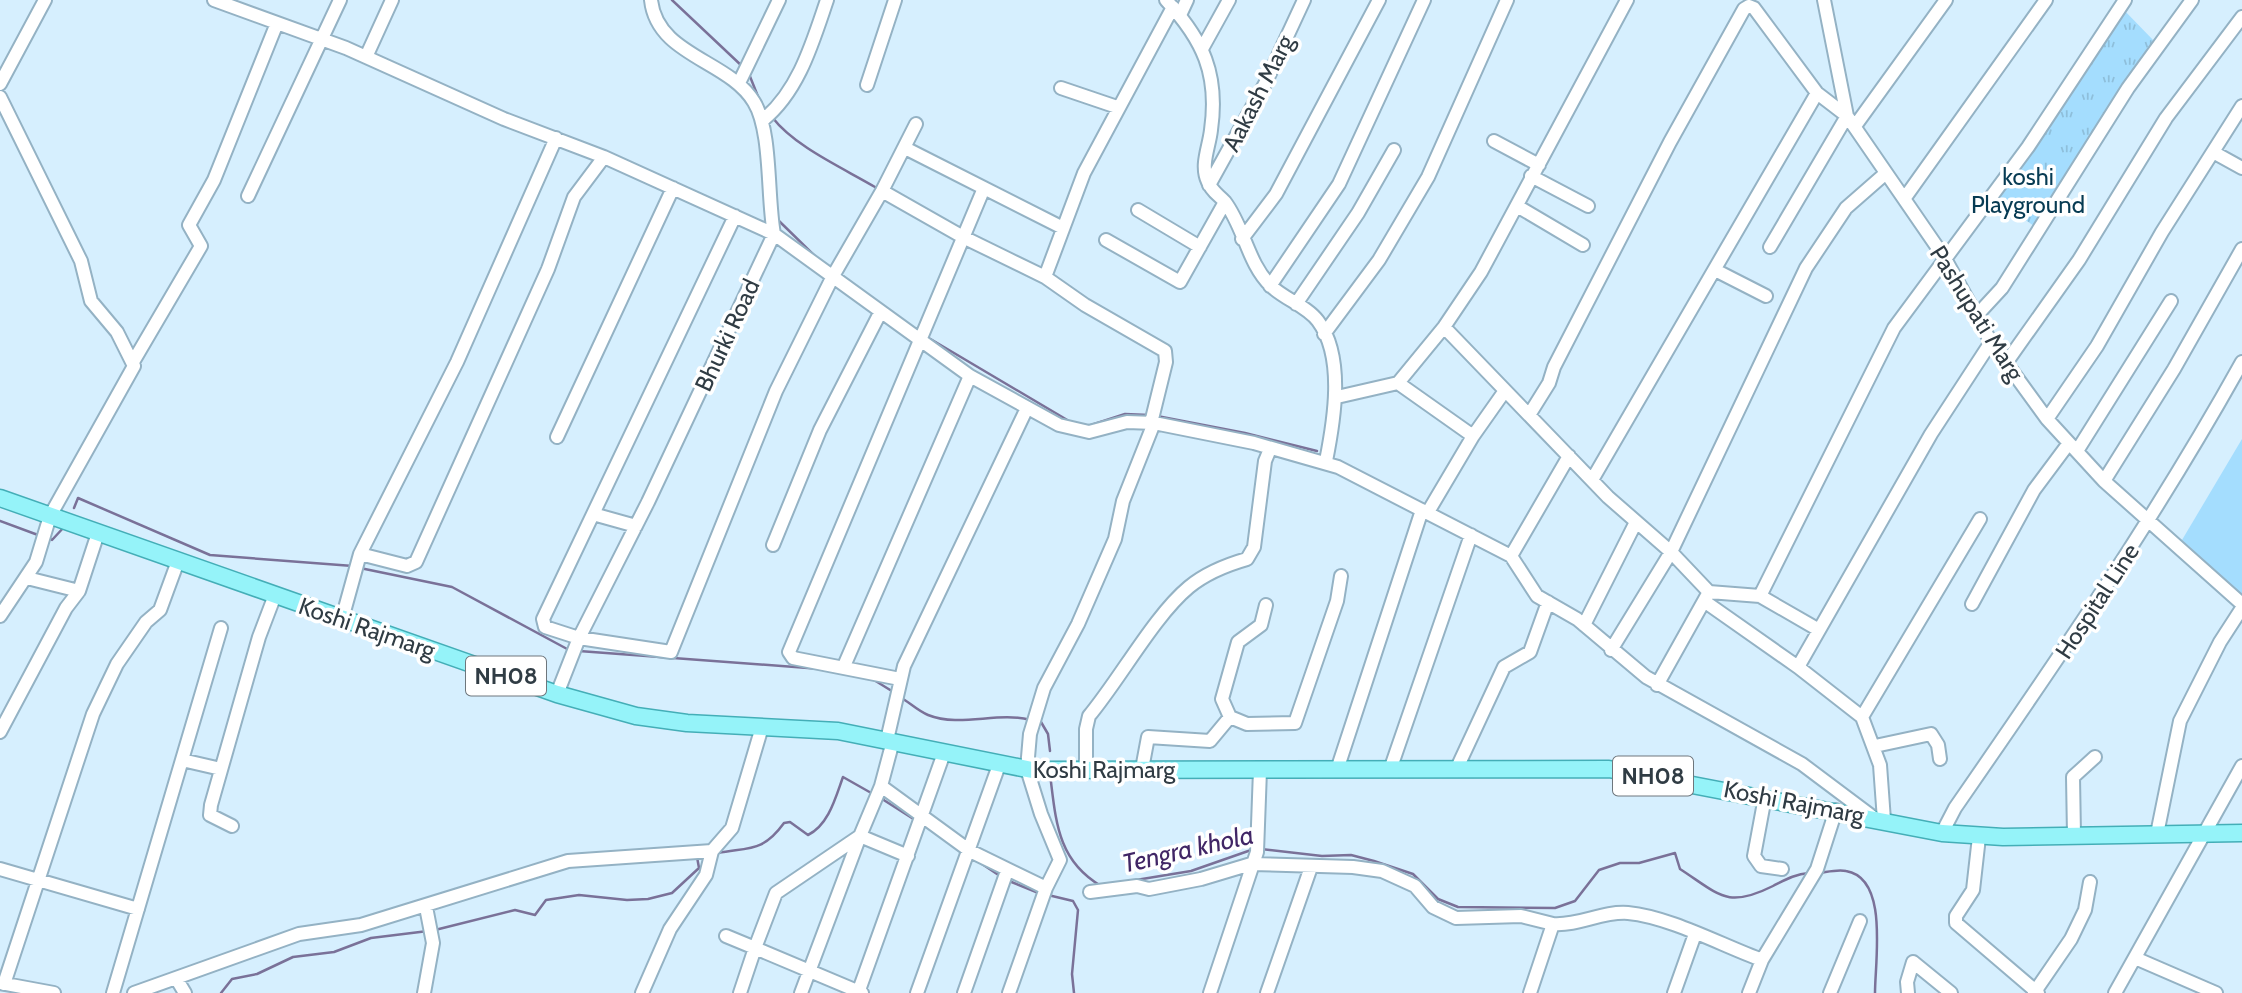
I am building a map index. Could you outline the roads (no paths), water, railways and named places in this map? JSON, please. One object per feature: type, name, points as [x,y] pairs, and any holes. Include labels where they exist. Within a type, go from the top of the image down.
[{"type":"main road","name":"Koshi Rajmarg","points":[[0,498],[557,694],[636,716],[687,723],[838,731],[1030,770],[1609,769],[1836,810],[1942,834],[1979,837],[2242,833]]},
{"type":"street","points":[[0,84],[45,0]]},
{"type":"street","points":[[214,0],[366,57],[504,119],[604,157],[774,234],[970,376],[1027,408],[1074,430],[1089,432],[1127,422],[1153,423],[1326,461],[1511,556],[1537,596],[1584,625],[1611,650],[1657,685],[1801,764],[1879,819]]},
{"type":"street","points":[[248,196],[340,0]]},
{"type":"street","points":[[366,57],[392,0]]},
{"type":"street","points":[[651,0],[659,27],[695,58],[739,83],[754,100],[763,120],[768,201],[774,234]]},
{"type":"street","points":[[739,83],[779,0]]},
{"type":"street","points":[[763,120],[772,113],[811,50],[827,0]]},
{"type":"street","points":[[867,85],[895,0]]},
{"type":"street","points":[[1045,278],[1084,173],[1117,107],[1173,7],[1187,0]]},
{"type":"street","points":[[1203,47],[1229,0]]},
{"type":"street","name":"Aakash Marg","points":[[1209,185],[1265,84],[1304,0]]},
{"type":"street","points":[[1242,239],[1276,194],[1379,0]]},
{"type":"street","points":[[1270,285],[1339,184],[1424,0]]},
{"type":"street","points":[[1324,334],[1379,260],[1428,177],[1507,0]]},
{"type":"street","points":[[1337,397],[1398,383],[1444,327],[1481,272],[1627,0]]},
{"type":"street","points":[[1825,6],[1837,0]]},
{"type":"street","points":[[1769,247],[1851,121],[1946,0]]},
{"type":"street","points":[[1904,199],[2046,0]]},
{"type":"street","points":[[1760,596],[1894,328],[2028,147],[2125,0]]},
{"type":"street","points":[[1978,314],[2002,288],[2128,88],[2192,0]]},
{"type":"street","name":"Pashupati Marg","points":[[1825,6],[1851,121],[1944,257],[1978,314],[1991,342],[2047,419],[2104,481],[2242,606]]},
{"type":"street","points":[[1173,7],[1203,47],[1212,95],[1212,129],[1204,169],[1209,185],[1225,202],[1242,239],[1270,285],[1317,320],[1324,334],[1337,397],[1326,461]]},
{"type":"street","points":[[1529,415],[1549,383],[1554,367],[1670,142],[1746,7],[1754,8],[1817,93],[1851,121]]},
{"type":"street","points":[[2006,363],[2079,260],[2166,118],[2242,17]]},
{"type":"street","points":[[132,362],[201,246],[188,225],[214,180],[277,23]]},
{"type":"street","points":[[1061,88],[1117,107]]},
{"type":"street","points":[[1592,480],[1817,93]]},
{"type":"street","points":[[0,97],[81,261],[91,301],[117,331],[132,362],[133,370],[50,516],[36,562],[0,616]]},
{"type":"street","points":[[2047,419],[2097,346],[2162,232],[2242,106]]},
{"type":"street","points":[[735,216],[542,624],[576,646],[671,652],[776,391],[833,276],[882,191],[916,124]]},
{"type":"street","points":[[342,619],[359,558],[457,362],[556,138]]},
{"type":"street","points":[[1494,141],[1588,205]]},
{"type":"street","points":[[905,148],[1063,228]]},
{"type":"street","points":[[1296,304],[1358,213],[1394,150]]},
{"type":"street","points":[[2213,152],[2242,168]]},
{"type":"street","points":[[359,558],[407,566],[416,562],[548,269],[574,197],[604,157]]},
{"type":"street","points":[[1611,650],[1671,552],[1806,268],[1846,208],[1886,173]]},
{"type":"street","points":[[557,437],[673,188]]},
{"type":"street","points":[[899,681],[844,666],[793,658],[789,652],[984,188]]},
{"type":"street","points":[[882,191],[963,237],[1045,278],[1085,306],[1165,351],[1166,362],[1153,423],[1122,501],[1115,540],[1037,708],[1030,734],[1030,770],[1041,814],[1060,860],[1043,896],[1009,993]]},
{"type":"street","points":[[1106,240],[1178,282],[1225,202]]},
{"type":"street","points":[[1517,206],[1583,245]]},
{"type":"street","points":[[1139,210],[1200,247]]},
{"type":"street","name":"Bhurki Road","points":[[557,694],[576,646],[636,526],[774,234]]},
{"type":"street","points":[[2104,481],[2174,369],[2242,249]]},
{"type":"street","points":[[1715,270],[1766,296]]},
{"type":"street","points":[[1972,604],[2034,490],[2073,447],[2171,302]]},
{"type":"street","points":[[773,545],[820,430],[880,313]]},
{"type":"street","points":[[1444,327],[1592,480],[1671,552],[1706,596],[1862,718],[1875,746],[1879,819]]},
{"type":"street","points":[[1798,667],[1931,434],[1991,342]]},
{"type":"street","name":"Hospital Line","points":[[1942,834],[1955,808],[2069,645],[2149,522],[2242,362]]},
{"type":"street","points":[[844,666],[970,376]]},
{"type":"street","points":[[1398,383],[1473,436]]},
{"type":"street","points":[[1337,770],[1425,511],[1504,392]]},
{"type":"street","points":[[801,993],[878,793],[890,741],[899,681],[1027,408]]},
{"type":"street","points":[[1086,769],[1086,729],[1089,716],[1167,612],[1188,588],[1218,568],[1247,559],[1254,547],[1263,474],[1270,449]]},
{"type":"street","points":[[1511,556],[1569,456]]},
{"type":"street","points":[[593,514],[636,526]]},
{"type":"street","points":[[1862,718],[1980,519]]},
{"type":"street","points":[[1584,625],[1636,522]]},
{"type":"street","points":[[0,732],[6,710],[66,608],[79,591],[98,533]]},
{"type":"street","points":[[1390,770],[1471,535]]},
{"type":"street","points":[[54,993],[2,984],[93,714],[117,664],[146,622],[160,610],[178,561]]},
{"type":"street","points":[[1266,605],[1261,625],[1238,642],[1222,699],[1230,717],[1247,724],[1295,723],[1337,601],[1341,576]]},
{"type":"street","points":[[27,578],[79,591]]},
{"type":"street","points":[[232,826],[210,815],[259,637],[275,595]]},
{"type":"street","points":[[1706,596],[1760,596],[1819,630]]},
{"type":"street","points":[[1657,685],[1706,596]]},
{"type":"street","points":[[1457,768],[1504,667],[1530,652],[1548,603]]},
{"type":"street","points":[[2157,834],[2180,721],[2220,642],[2242,606]]},
{"type":"street","points":[[113,993],[221,628]]},
{"type":"street","points":[[1142,769],[1146,738],[1210,741],[1230,717]]},
{"type":"street","points":[[642,993],[670,929],[706,875],[711,855],[732,828],[762,727]]},
{"type":"street","points":[[1875,746],[1931,734],[1938,745],[1940,758]]},
{"type":"street","points":[[726,936],[860,992],[944,753]]},
{"type":"street","points":[[2074,835],[2073,777],[2095,757]]},
{"type":"street","points":[[182,760],[221,769]]},
{"type":"street","points":[[917,993],[999,765]]},
{"type":"street","points":[[2115,993],[2242,766]]},
{"type":"street","points":[[1210,993],[1255,852],[1260,770]]},
{"type":"street","points":[[878,793],[1004,879],[1043,896]]},
{"type":"street","points":[[1765,797],[1754,856],[1761,866],[1782,869]]},
{"type":"street","points":[[1749,993],[1762,960],[1814,874],[1836,810]]},
{"type":"street","points":[[860,836],[908,856]]},
{"type":"street","points":[[740,993],[776,893],[860,836]]},
{"type":"street","points":[[1979,837],[1973,890],[1956,916],[1956,923],[2035,992],[2071,939],[2085,910],[2090,882]]},
{"type":"street","points":[[1090,892],[1137,887],[1149,889],[1201,879],[1255,852],[1311,867],[1382,871],[1415,886],[1433,907],[1457,918],[1521,916],[1569,926],[1615,913],[1630,913],[1762,960]]},
{"type":"street","points":[[134,993],[299,934],[361,925],[568,861],[711,855]]},
{"type":"street","points":[[1267,993],[1311,867]]},
{"type":"street","points":[[0,869],[138,909]]},
{"type":"street","points":[[964,993],[1004,879]]},
{"type":"street","points":[[424,993],[431,930],[426,907]]},
{"type":"street","points":[[1830,993],[1860,921]]},
{"type":"street","points":[[1545,993],[1531,990],[1553,924]]},
{"type":"street","points":[[1674,993],[1695,934]]},
{"type":"street","points":[[2135,958],[2216,993]]},
{"type":"street","points":[[1908,993],[1907,982],[1913,962],[1951,993]]},
{"type":"street","points":[[176,978],[186,993]]},
{"type":"waterway","points":[[672,0],[743,67]]},
{"type":"waterway","points":[[749,74],[761,104]]},
{"type":"waterway","points":[[772,117],[806,147],[875,187]]},
{"type":"waterway","points":[[778,220],[818,259]]},
{"type":"waterway","points":[[927,337],[1069,421]]},
{"type":"waterway","points":[[1088,426],[1125,414],[1149,415]]},
{"type":"waterway","points":[[1157,416],[1245,433],[1317,451]]},
{"type":"waterway","points":[[74,508],[78,498],[210,555],[353,566]]},
{"type":"waterway","points":[[0,521],[38,535]]},
{"type":"waterway","points":[[48,538],[52,540],[65,526]]},
{"type":"waterway","points":[[360,568],[452,587],[569,650]]},
{"type":"waterway","points":[[579,651],[821,669]]},
{"type":"waterway","points":[[874,680],[895,693]]},
{"type":"waterway","points":[[900,697],[924,713],[941,719],[1005,717],[1031,720]]},
{"type":"waterway","points":[[1037,721],[1041,722],[1048,734],[1050,751]]},
{"type":"waterway","name":"Tengra khola","points":[[1050,774],[1057,823],[1067,852],[1086,876],[1101,886]]},
{"type":"waterway","points":[[718,853],[762,844],[784,823],[790,822],[808,835],[826,817],[843,777],[873,794]]},
{"type":"waterway","points":[[879,797],[915,820]]},
{"type":"waterway","name":"Tengra khola","points":[[1136,880],[1191,871],[1254,849]]},
{"type":"waterway","name":"Tengra khola","points":[[1261,849],[1322,856],[1351,855],[1374,861],[1413,874],[1438,899],[1458,907],[1555,908],[1575,901],[1599,870],[1620,863],[1639,863],[1675,853],[1680,869],[1715,892],[1734,898],[1745,897],[1809,873]]},
{"type":"waterway","points":[[435,930],[515,910],[535,915],[546,900],[579,895],[627,900],[648,899],[672,893],[699,868],[697,857]]},
{"type":"waterway","points":[[976,860],[1000,876]]},
{"type":"waterway","name":"Tengra khola","points":[[1819,873],[1846,871],[1860,877],[1869,888],[1877,922],[1875,993]]},
{"type":"waterway","points":[[1009,881],[1041,894]]},
{"type":"waterway","points":[[1048,895],[1073,901],[1078,910],[1072,974],[1074,993]]},
{"type":"waterway","points":[[221,993],[232,979],[257,974],[293,957],[334,952],[371,938],[428,931]]},
{"type":"park label","name":"koshi Playground","points":[[2028,190]]}]
